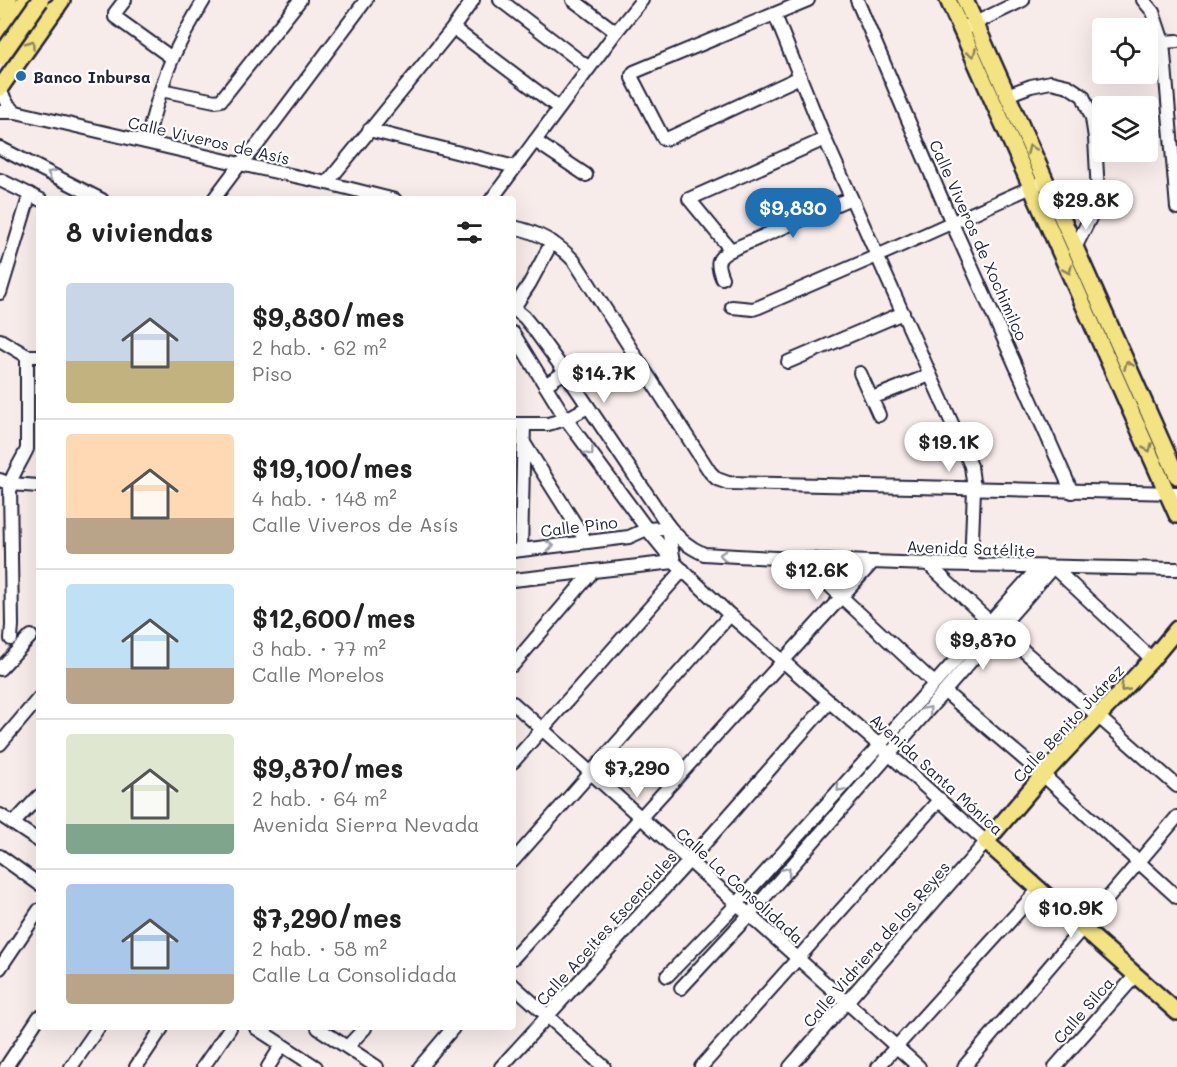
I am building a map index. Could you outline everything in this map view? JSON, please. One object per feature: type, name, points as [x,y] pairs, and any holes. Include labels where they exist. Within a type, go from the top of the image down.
[{"type":"highway","points":[[0,11],[8,0]]},
{"type":"highway","points":[[0,37],[26,0]]},
{"type":"highway","points":[[0,57],[40,0]]},
{"type":"highway","points":[[0,37],[59,4]]},
{"type":"main road","points":[[948,0],[968,26],[1007,95],[1038,184],[1075,248],[1177,476]]},
{"type":"main road","points":[[965,0],[968,26],[1173,494],[1177,515]]},
{"type":"main road","points":[[0,89],[59,4]]},
{"type":"main road","name":"Calle Benito Juárez","points":[[986,842],[1043,775],[1152,659],[1177,629]]},
{"type":"main road","name":"Avenida Santa Mónica","points":[[986,842],[1177,1012]]},
{"type":"street","points":[[125,0],[115,13],[115,17],[172,58]]},
{"type":"street","points":[[146,142],[172,58],[204,0]]},
{"type":"street","points":[[161,90],[215,101],[221,100],[300,0]]},
{"type":"street","points":[[216,196],[366,0]]},
{"type":"street","points":[[327,183],[473,0]]},
{"type":"street","points":[[500,0],[589,68]]},
{"type":"street","points":[[573,0],[616,32]]},
{"type":"street","points":[[494,196],[642,0]]},
{"type":"street","points":[[800,77],[664,139],[632,75],[634,72],[808,0]]},
{"type":"street","name":"Calle Viveros de Xochimilco","points":[[857,0],[952,223],[1072,492]]},
{"type":"street","points":[[968,26],[1023,0]]},
{"type":"street","points":[[1143,0],[1153,12],[1163,42],[1174,141],[1177,208]]},
{"type":"street","points":[[774,15],[825,140],[971,465],[974,489],[971,565]]},
{"type":"street","points":[[453,27],[559,108]]},
{"type":"street","points":[[1163,42],[1177,41]]},
{"type":"street","points":[[1007,95],[1031,86],[1051,82],[1068,86],[1083,96],[1092,118],[1098,193],[1095,208],[1075,248]]},
{"type":"street","points":[[0,89],[8,105],[16,112]]},
{"type":"street","name":"Calle Viveros de Asís","points":[[0,112],[16,112],[379,196]]},
{"type":"street","points":[[369,130],[515,167]]},
{"type":"street","points":[[731,250],[689,199],[825,140]]},
{"type":"street","points":[[535,141],[586,176]]},
{"type":"street","points":[[0,148],[94,196]]},
{"type":"street","points":[[0,180],[35,197],[0,293]]},
{"type":"street","points":[[732,307],[753,309],[759,307],[1038,184]]},
{"type":"street","points":[[722,279],[718,268],[721,255],[851,198]]},
{"type":"street","points":[[516,228],[541,235],[567,253],[575,262],[717,479],[728,483],[1173,494]]},
{"type":"street","points":[[516,304],[552,242]]},
{"type":"street","points":[[516,310],[533,328],[565,372],[667,524],[678,566]]},
{"type":"street","points":[[788,362],[903,313]]},
{"type":"street","name":"Avenida Santa Mónica","points":[[516,338],[566,419],[647,529],[678,566],[986,842]]},
{"type":"street","points":[[0,340],[33,356],[27,449],[21,462],[5,482],[6,611],[12,625],[6,639],[35,636]]},
{"type":"street","points":[[545,385],[565,372]]},
{"type":"street","points":[[860,373],[879,415]]},
{"type":"street","points":[[872,398],[930,375]]},
{"type":"street","points":[[586,541],[523,442],[518,424],[548,424],[566,419],[588,407]]},
{"type":"street","points":[[517,550],[523,442]]},
{"type":"street","points":[[5,482],[36,486]]},
{"type":"street","name":"Calle Pino","points":[[517,550],[629,537],[647,529],[662,528],[667,524]]},
{"type":"street","name":"Avenida Satélite","points":[[667,524],[678,538],[704,554],[927,564],[1177,569]]},
{"type":"street","points":[[802,560],[934,683]]},
{"type":"street","points":[[516,955],[873,562]]},
{"type":"street","points":[[927,564],[1177,786]]},
{"type":"street","points":[[516,580],[593,571],[678,566]]},
{"type":"street","points":[[516,759],[678,566]]},
{"type":"street","points":[[681,988],[945,692],[1040,567]]},
{"type":"street","points":[[667,976],[736,904],[934,683],[1053,567],[1152,659]]},
{"type":"street","points":[[516,661],[593,571]]},
{"type":"street","points":[[516,858],[730,615]]},
{"type":"street","points":[[0,669],[35,636]]},
{"type":"street","points":[[945,692],[1043,775],[1177,897]]},
{"type":"street","points":[[0,744],[36,702]]},
{"type":"street","name":"Calle Aceites Escenciales","points":[[501,1067],[829,702]]},
{"type":"street","name":"Calle La Consolidada","points":[[516,706],[919,1067]]},
{"type":"street","points":[[14,824],[36,798]]},
{"type":"street","points":[[701,1067],[940,799]]},
{"type":"street","points":[[0,814],[36,839]]},
{"type":"street","points":[[964,1067],[1177,817]]},
{"type":"street","name":"Calle Vidriera de los Reyes","points":[[790,1067],[986,842]]},
{"type":"street","points":[[1,859],[36,882]]},
{"type":"street","points":[[878,1067],[1038,889]]},
{"type":"street","points":[[0,968],[36,914]]},
{"type":"street","name":"Calle Silca","points":[[1055,1067],[1136,975]]},
{"type":"street","points":[[516,988],[604,1067]]},
{"type":"street","points":[[6,1067],[36,1022]]},
{"type":"street","points":[[71,1067],[97,1030]]},
{"type":"street","points":[[136,1067],[161,1030]]},
{"type":"street","points":[[203,1067],[229,1030]]},
{"type":"street","points":[[259,1030],[315,1067]]},
{"type":"street","points":[[321,1030],[370,1065]]},
{"type":"street","points":[[347,1047],[363,1030]]},
{"type":"street","points":[[420,1067],[451,1030]]},
{"type":"street","points":[[268,1067],[282,1045]]},
{"type":"place","name":"Banco Inbursa","points":[[21,76]]}]
